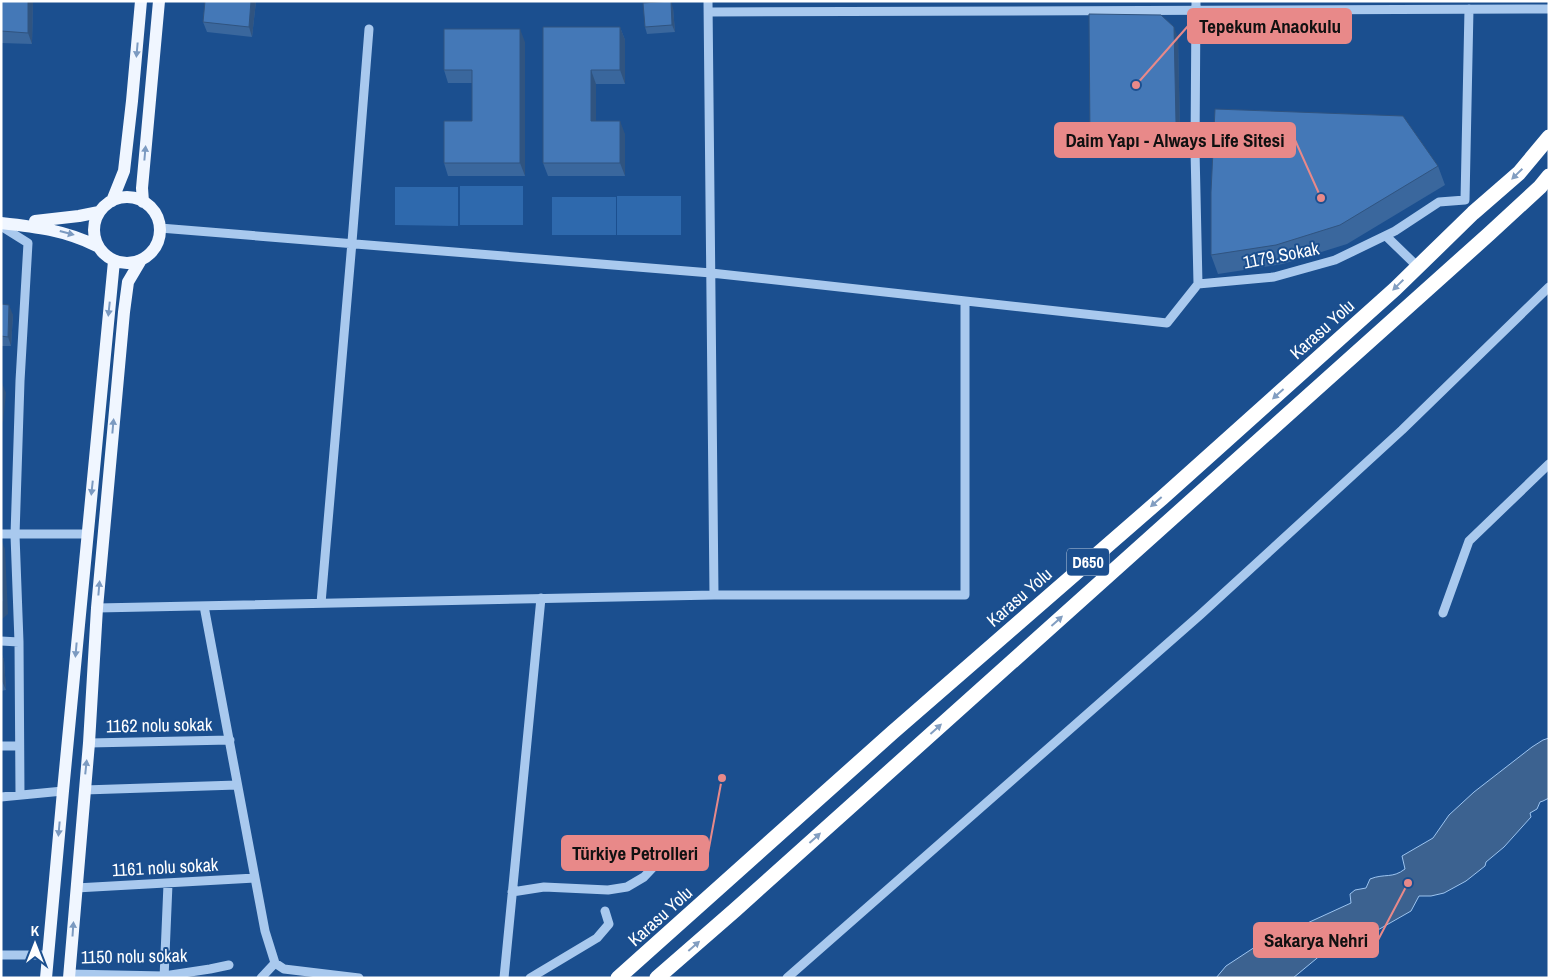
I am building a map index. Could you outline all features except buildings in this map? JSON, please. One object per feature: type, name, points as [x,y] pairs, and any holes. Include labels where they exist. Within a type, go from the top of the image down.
[{"type":"highway","name":"Karasu Yolu","points":[[618,978],[893,732],[1162,498],[1395,289],[1484,203],[1519,173],[1549,137]]},
{"type":"highway","points":[[657,978],[1489,234],[1540,187],[1549,176]]},
{"type":"main road","points":[[112,201],[124,171],[141,1]]},
{"type":"main road","points":[[143,202],[142,188],[159,1]]},
{"type":"main road","points":[[1,224],[47,228],[78,236],[97,246],[114,261],[134,263],[153,252],[158,242],[160,228],[154,211],[143,202],[128,197],[117,198],[107,203],[95,220],[94,230],[97,246]]},
{"type":"main road","points":[[1,224],[48,221],[99,212]]},
{"type":"main road","points":[[69,976],[89,742],[97,608],[124,312],[128,282],[141,260]]},
{"type":"main road","points":[[46,978],[114,261]]},
{"type":"street","points":[[708,1],[714,595]]},
{"type":"street","points":[[709,12],[1196,6],[1549,8]]},
{"type":"street","points":[[160,228],[352,242],[711,273],[1167,322],[1198,284],[1195,150],[1196,6]]},
{"type":"street","points":[[1465,200],[1469,9]]},
{"type":"street","points":[[321,603],[369,29]]},
{"type":"street","name":"1179.Sokak","points":[[1198,284],[1274,277],[1335,260],[1395,231],[1439,202],[1465,200],[1484,203]]},
{"type":"street","points":[[1,224],[28,243],[20,381],[16,535],[20,795]]},
{"type":"street","points":[[1386,236],[1418,267]]},
{"type":"street","points":[[787,978],[1200,616],[1402,430],[1549,287]]},
{"type":"street","points":[[97,608],[714,595],[965,595],[965,301]]},
{"type":"street","points":[[1443,613],[1469,541],[1549,464]]},
{"type":"street","points":[[1,534],[87,534]]},
{"type":"street","points":[[504,978],[540,598]]},
{"type":"street","points":[[204,606],[265,931],[275,963],[284,969],[328,976],[359,978]]},
{"type":"street","points":[[1,641],[19,642]]},
{"type":"street","name":"1162 nolu sokak","points":[[89,742],[230,740]]},
{"type":"street","points":[[1,746],[18,746]]},
{"type":"street","points":[[84,790],[237,785]]},
{"type":"street","points":[[1,797],[63,791]]},
{"type":"street","points":[[512,892],[544,887],[608,890],[627,887],[644,877],[662,858]]},
{"type":"street","name":"1161 nolu sokak","points":[[76,888],[255,878]]},
{"type":"street","points":[[164,977],[168,884]]},
{"type":"street","points":[[530,978],[597,938],[609,924],[605,911]]},
{"type":"street","points":[[1,955],[48,955]]},
{"type":"street","points":[[261,978],[275,963]]},
{"type":"street","name":"1150 nolu sokak","points":[[69,976],[164,977],[229,965]]},
{"type":"shaded area","points":[[460,186],[523,186],[523,225],[460,225]]},
{"type":"shaded area","points":[[395,187],[458,187],[458,226],[395,225]]},
{"type":"shaded area","points":[[617,196],[681,196],[681,235],[617,235]]},
{"type":"shaded area","points":[[552,197],[616,197],[616,235],[552,235]]},
{"type":"shaded area","points":[[1549,738],[1549,798],[1540,802],[1537,809],[1530,813],[1531,817],[1504,847],[1466,881],[1444,893],[1419,896],[1411,911],[1376,931],[1374,939],[1344,955],[1322,954],[1293,978],[1216,978],[1226,966],[1255,947],[1351,903],[1350,894],[1355,890],[1366,888],[1370,879],[1396,874],[1405,869],[1402,856],[1433,838],[1449,815],[1474,792],[1532,747]]},
{"type":"place","name":"Tepekum Anaokulu","points":[[1136,85]]},
{"type":"place","name":"Daim Yapı - Always Life Sitesi","points":[[1321,198]]},
{"type":"place","name":"Türkiye Petrolleri","points":[[722,778]]},
{"type":"place","name":"Sakarya Nehri","points":[[1408,883]]}]
